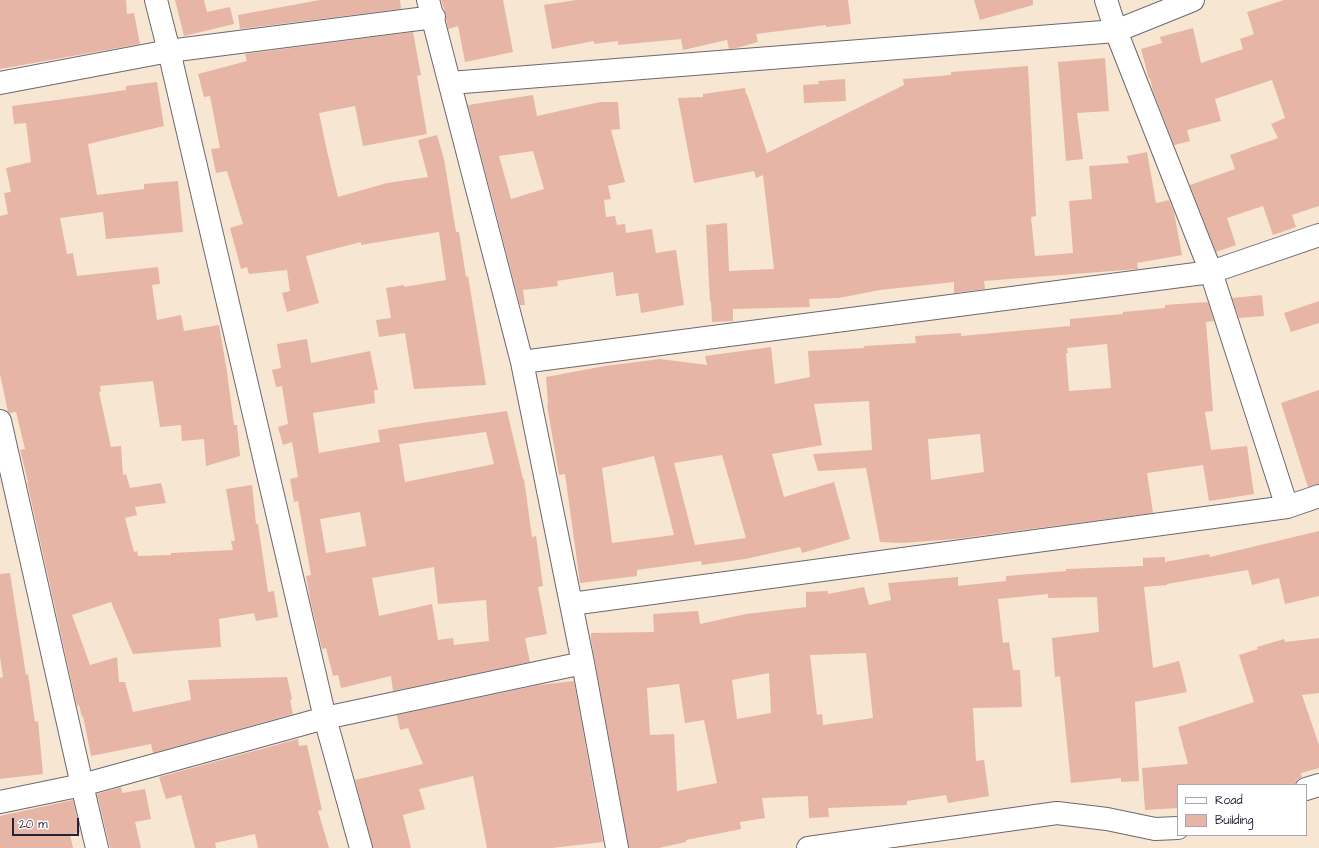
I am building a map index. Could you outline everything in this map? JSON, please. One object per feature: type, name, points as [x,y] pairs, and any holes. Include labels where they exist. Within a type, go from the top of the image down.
[{"type":"street","points":[[156,0],[324,718],[361,848]]},
{"type":"street","points":[[1106,0],[1116,31],[1211,272],[1287,507]]},
{"type":"street","points":[[450,83],[1116,31],[1193,0]]},
{"type":"street","points":[[0,83],[169,51],[431,8],[522,362],[583,662],[617,848]]},
{"type":"street","points":[[522,362],[1211,272],[1319,235]]},
{"type":"street","points":[[0,421],[97,848]]},
{"type":"street","points":[[571,604],[1287,507],[1319,496]]},
{"type":"street","points":[[0,802],[82,785],[324,718],[583,662]]},
{"type":"street","points":[[1307,789],[1319,785]]},
{"type":"street","points":[[808,848],[1057,813],[1107,820],[1155,830],[1177,828]]},
{"type":"building","points":[[0,0],[126,0],[127,14],[134,13],[140,44],[0,69]]},
{"type":"building","points":[[175,0],[204,0],[207,12],[230,7],[234,24],[184,36]]},
{"type":"building","points":[[320,0],[400,0],[401,9],[240,29],[238,15]]},
{"type":"building","points":[[441,0],[503,0],[513,52],[465,62],[458,26],[448,29],[446,15]]},
{"type":"building","points":[[576,0],[848,0],[851,24],[826,27],[826,25],[756,34],[758,42],[729,49],[727,40],[683,50],[681,39],[618,45],[618,41],[594,44],[594,41],[552,49],[544,5]]},
{"type":"building","points":[[974,0],[1033,0],[1033,5],[980,20]]},
{"type":"building","points":[[1284,0],[1319,0],[1319,206],[1292,215],[1296,227],[1273,235],[1263,206],[1227,218],[1236,245],[1216,252],[1190,185],[1235,169],[1230,155],[1278,138],[1271,124],[1285,118],[1272,80],[1215,99],[1221,121],[1187,130],[1190,141],[1174,145],[1153,91],[1141,49],[1162,43],[1160,37],[1193,28],[1201,63],[1243,49],[1240,39],[1254,34],[1247,12]]},
{"type":"building","points":[[413,32],[421,75],[417,76],[427,134],[363,146],[355,106],[319,113],[338,197],[387,183],[428,177],[418,140],[437,135],[444,159],[456,232],[459,232],[466,277],[468,276],[486,385],[414,389],[405,333],[379,337],[376,320],[391,318],[386,288],[404,285],[404,287],[446,280],[439,232],[361,245],[361,242],[306,256],[319,303],[287,312],[282,293],[290,291],[287,270],[249,274],[247,267],[241,269],[230,228],[243,224],[227,171],[216,173],[211,149],[220,148],[210,96],[204,97],[198,74],[247,61],[245,54]]},
{"type":"building","points":[[1105,58],[1109,111],[1077,113],[1083,159],[1066,161],[1058,62]]},
{"type":"building","points":[[1028,66],[1036,216],[1031,217],[1035,256],[1073,253],[1069,201],[1092,199],[1089,166],[1129,163],[1127,156],[1147,152],[1156,203],[1169,200],[1174,212],[1182,255],[1137,263],[1138,269],[984,281],[985,289],[954,293],[954,282],[880,290],[839,298],[809,299],[810,307],[733,309],[733,321],[712,322],[706,225],[727,223],[729,271],[774,269],[763,175],[756,178],[754,171],[694,183],[678,98],[703,97],[703,94],[745,88],[767,153],[904,85],[903,79],[951,75],[951,72]]},
{"type":"building","points":[[845,79],[846,101],[804,103],[803,85],[819,84],[818,81]]},
{"type":"building","points":[[157,82],[164,126],[88,144],[97,195],[144,189],[144,184],[178,181],[183,232],[106,239],[103,212],[60,218],[67,254],[73,253],[77,276],[158,267],[160,284],[152,285],[157,320],[181,315],[184,331],[219,325],[234,425],[237,425],[240,456],[206,466],[204,439],[182,441],[181,425],[160,427],[153,381],[100,386],[101,391],[99,392],[111,447],[121,446],[123,475],[126,474],[130,488],[161,483],[166,503],[135,507],[137,515],[125,518],[134,552],[137,551],[138,556],[233,550],[231,541],[235,541],[226,489],[252,485],[256,524],[258,524],[268,592],[274,591],[278,617],[256,621],[254,613],[219,619],[221,647],[133,654],[111,602],[72,615],[90,665],[117,657],[119,682],[125,682],[133,712],[191,700],[188,680],[287,677],[292,699],[290,700],[293,714],[153,753],[151,744],[91,756],[83,716],[82,717],[79,705],[77,706],[20,450],[25,449],[16,412],[8,412],[0,374],[0,216],[8,214],[4,193],[11,192],[6,168],[31,162],[26,123],[14,124],[12,106],[126,90],[126,86]]},
{"type":"building","points":[[533,95],[537,116],[600,102],[618,102],[620,129],[611,130],[625,182],[608,186],[611,199],[604,200],[606,217],[615,216],[617,225],[625,224],[626,233],[652,229],[656,253],[676,250],[684,305],[641,313],[638,293],[616,296],[613,272],[557,281],[558,286],[523,290],[525,305],[520,305],[468,105]],"holes":[[[533,151],[544,189],[511,199],[499,156]]]},
{"type":"building","points":[[1262,295],[1264,316],[1239,318],[1232,298]]},
{"type":"building","points":[[1319,301],[1319,323],[1291,332],[1284,313]]},
{"type":"building","points":[[1208,302],[1214,321],[1206,322],[1213,411],[1205,412],[1211,450],[1247,446],[1254,494],[1209,501],[1203,465],[1147,473],[1153,513],[955,539],[902,543],[880,542],[866,468],[818,471],[813,454],[872,450],[869,401],[814,404],[822,445],[772,454],[784,497],[834,482],[850,539],[802,553],[800,547],[745,559],[702,565],[701,561],[637,570],[637,576],[580,583],[565,474],[559,475],[547,405],[546,377],[605,366],[660,359],[707,365],[705,356],[771,347],[775,384],[810,377],[808,351],[916,343],[915,336],[961,333],[961,336],[1070,326],[1070,319],[1165,308],[1165,305]],"holes":[[[1107,344],[1111,388],[1069,391],[1066,353],[1068,353],[1067,348]],[[980,434],[984,472],[931,480],[928,439]],[[722,455],[746,538],[695,545],[674,463]],[[654,456],[674,535],[612,543],[602,468]]]},
{"type":"building","points":[[307,339],[311,363],[370,351],[378,390],[374,390],[375,403],[313,413],[319,453],[380,442],[378,430],[507,411],[524,479],[532,537],[536,536],[543,586],[538,587],[547,634],[525,638],[530,662],[393,691],[391,676],[341,688],[338,675],[333,676],[326,648],[322,649],[310,599],[306,576],[311,575],[298,501],[294,502],[290,479],[298,477],[292,442],[283,445],[278,427],[288,424],[282,386],[276,387],[272,370],[281,368],[277,344]],"holes":[[[486,432],[494,464],[405,482],[399,444]],[[360,512],[366,546],[326,553],[320,519]],[[434,567],[438,604],[486,600],[489,641],[454,645],[453,638],[438,640],[432,604],[379,616],[372,578]]]},
{"type":"building","points":[[1319,390],[1319,484],[1308,487],[1281,403]]},
{"type":"building","points":[[1319,531],[1319,596],[1285,604],[1279,578],[1252,585],[1248,570],[1167,585],[1144,587],[1153,668],[1179,661],[1187,692],[1135,702],[1139,781],[1121,782],[1121,778],[1071,783],[1060,676],[1055,677],[1052,638],[1099,632],[1097,597],[1048,598],[1048,594],[998,599],[1003,643],[1009,642],[1013,670],[1020,670],[1022,707],[973,708],[976,761],[984,760],[989,796],[948,803],[946,795],[907,801],[907,805],[828,808],[829,817],[809,818],[808,796],[762,798],[765,818],[740,822],[741,829],[686,840],[686,842],[659,848],[629,848],[591,633],[654,632],[653,614],[698,611],[700,624],[746,614],[806,607],[806,592],[828,591],[828,594],[864,587],[869,605],[891,600],[888,583],[958,577],[958,586],[1006,581],[1006,576],[1066,571],[1066,569],[1143,566],[1143,558],[1165,557],[1165,562],[1209,554],[1210,557]],"holes":[[[866,653],[873,718],[823,725],[822,714],[817,715],[810,655]],[[769,673],[771,713],[737,719],[732,680]],[[679,684],[685,723],[704,720],[717,783],[677,791],[674,734],[650,735],[647,688]]]},
{"type":"building","points":[[10,573],[26,675],[28,674],[35,722],[38,721],[43,774],[0,779],[0,678],[3,677],[0,657],[0,574]]},
{"type":"building","points":[[1319,638],[1319,693],[1302,695],[1319,745],[1319,768],[1301,773],[1302,777],[1297,780],[1295,784],[1177,784],[1177,808],[1145,810],[1142,768],[1188,764],[1178,727],[1254,702],[1239,655],[1258,649],[1257,647],[1284,639],[1285,642]]},
{"type":"building","points":[[574,681],[603,842],[552,848],[487,848],[473,776],[419,789],[425,809],[403,815],[411,848],[373,848],[355,780],[423,764],[408,728],[400,730],[397,715],[539,685]]},
{"type":"building","points":[[298,739],[299,746],[307,745],[322,810],[318,811],[329,848],[258,848],[255,834],[215,843],[216,848],[195,848],[181,795],[166,799],[159,777]]},
{"type":"building","points":[[121,787],[122,793],[145,789],[151,819],[135,822],[141,848],[110,848],[97,794]]},
{"type":"building","points":[[73,800],[80,832],[70,835],[73,848],[0,848],[0,816]]}]
